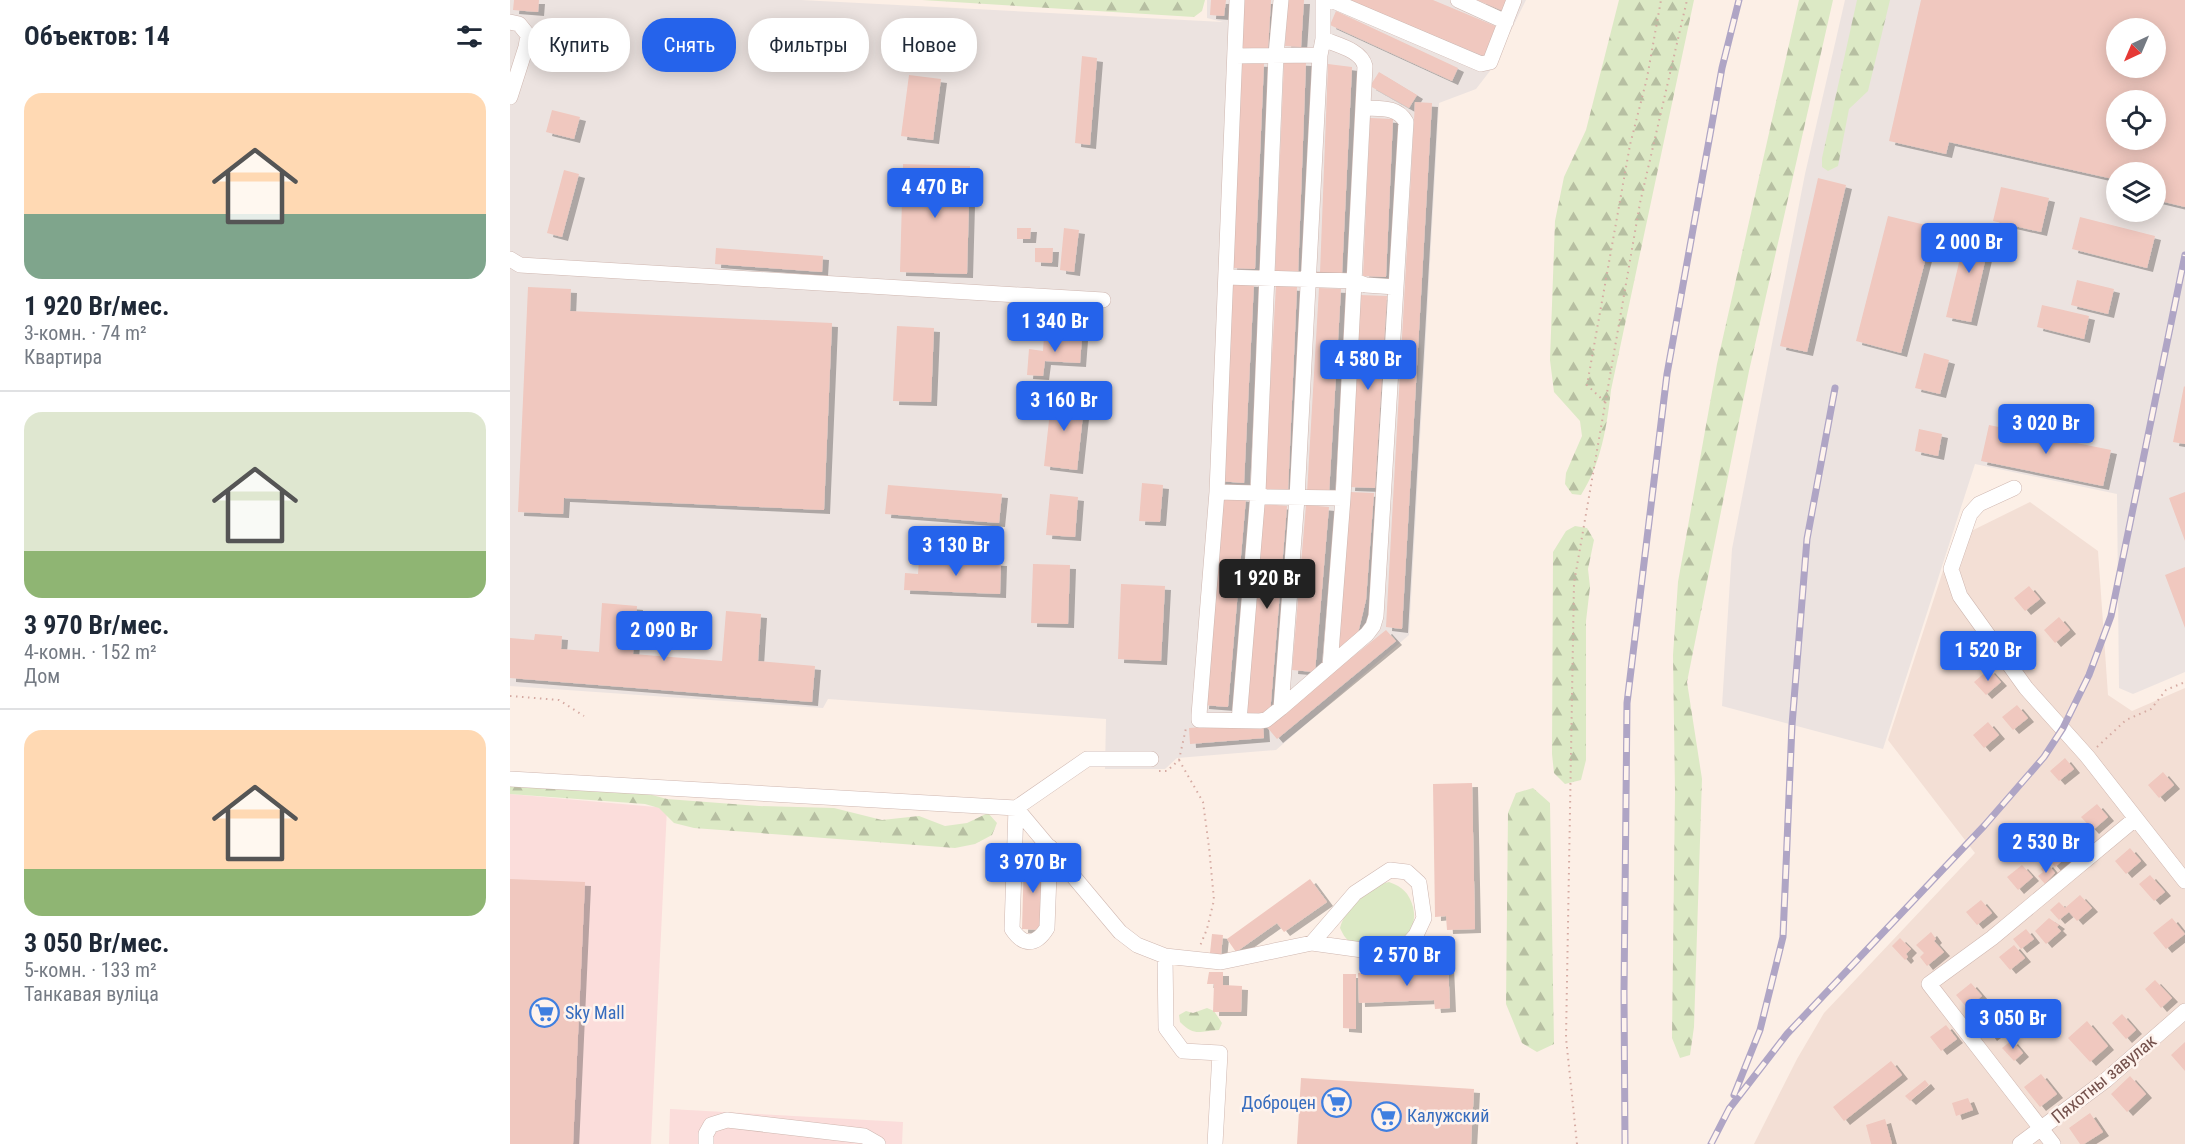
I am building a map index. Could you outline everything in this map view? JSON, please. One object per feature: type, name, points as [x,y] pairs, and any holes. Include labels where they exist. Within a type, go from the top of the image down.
[{"type":"street","points":[[1237,0],[1216,492],[1199,720],[1266,720],[1367,634],[1376,616],[1406,122],[1402,114],[1394,110],[1364,108]]},
{"type":"street","points":[[1239,720],[1258,493],[1276,55],[1281,0]]},
{"type":"street","points":[[1281,708],[1309,279],[1320,56],[1323,39],[1323,0]]},
{"type":"street","points":[[1331,0],[1481,64],[1490,62],[1514,0]]},
{"type":"street","points":[[1458,0],[1506,22]]},
{"type":"street","points":[[510,22],[519,24],[528,35],[510,97]]},
{"type":"street","points":[[1323,39],[1364,59],[1365,66],[1343,498],[1330,666]]},
{"type":"street","points":[[1235,56],[1320,56]]},
{"type":"street","points":[[510,259],[520,265],[1103,300]]},
{"type":"street","points":[[1226,278],[1355,281],[1366,285],[1396,286]]},
{"type":"street","points":[[2014,488],[1979,504],[1970,514],[1951,569],[1960,596],[2026,688],[2087,756],[2185,881]]},
{"type":"street","points":[[1216,492],[1258,493],[1265,497],[1343,498]]},
{"type":"street","points":[[510,779],[1016,808],[1087,759],[1151,759]]},
{"type":"street","points":[[1016,808],[1120,932],[1137,945],[1165,957],[1221,962],[1312,943],[1384,953],[1407,945],[1416,935],[1424,918],[1419,883],[1407,872],[1390,870],[1355,893],[1312,943]]},
{"type":"street","points":[[1016,808],[1011,929],[1023,941],[1032,942],[1041,938],[1047,928],[1050,847]]},
{"type":"street","points":[[2053,1144],[1929,984],[1992,938],[2135,819]]},
{"type":"street","points":[[1165,957],[1166,1028],[1183,1051],[1220,1053],[1215,1144]]},
{"type":"street","name":"Пяхотны завулак","points":[[2020,1144],[2106,1080],[2185,1011]]},
{"type":"street","points":[[706,1144],[706,1134],[711,1125],[727,1120],[829,1138],[864,1136],[878,1144]]},
{"type":"path","points":[[1605,403],[1587,385],[1630,145],[1647,78],[1661,0]]},
{"type":"path","points":[[1577,1144],[1566,1038],[1574,583],[1640,203],[1687,0]]},
{"type":"path","points":[[2087,756],[2126,720],[2151,709],[2166,690],[2185,682]]},
{"type":"path","points":[[510,696],[560,700],[584,716]]},
{"type":"path","points":[[1179,760],[1203,802],[1214,900],[1207,930],[1194,959]]},
{"type":"shaded area","points":[[510,0],[801,0],[1223,22],[1207,18],[1207,0],[1526,0],[1493,67],[1476,89],[1439,103],[1409,635],[1276,750],[1177,758],[1165,769],[1105,769],[1106,719],[828,699],[823,708],[510,686]]},
{"type":"shaded area","points":[[1845,0],[2185,0],[2185,672],[2133,694],[2119,688],[2117,494],[1975,464],[1883,749],[1722,706],[1732,549],[1805,174]]},
{"type":"shaded area","points":[[2030,502],[2098,551],[2108,695],[2132,711],[2185,688],[2185,1144],[1754,1144],[1797,1059],[1824,1013],[1975,853],[1888,740],[1953,540]]},
{"type":"shaded area","points":[[510,794],[667,808],[651,1144],[510,1144]]},
{"type":"shaded area","points":[[670,1109],[903,1122],[902,1144],[669,1144]]},
{"type":"green space","points":[[922,0],[1205,0],[1202,11],[1194,17]]},
{"type":"green space","points":[[1619,0],[1694,0],[1611,390],[1602,444],[1594,471],[1581,495],[1572,494],[1565,484],[1566,473],[1582,436],[1580,421],[1554,392],[1550,360],[1555,221],[1564,177],[1586,130]]},
{"type":"green space","points":[[1799,0],[1833,0],[1749,371],[1687,682],[1702,779],[1694,1027],[1690,1055],[1680,1058],[1672,1038],[1675,792],[1673,655],[1678,582],[1717,364]]},
{"type":"green space","points":[[1857,0],[1890,0],[1868,91],[1849,109],[1838,166],[1828,171],[1822,167],[1822,158]]},
{"type":"green space","points":[[1575,526],[1587,528],[1594,540],[1588,569],[1590,587],[1586,621],[1586,760],[1581,780],[1565,784],[1554,773],[1552,754],[1553,552],[1566,531]]},
{"type":"green space","points":[[510,786],[637,791],[667,799],[759,806],[834,808],[882,820],[919,816],[945,826],[967,823],[988,813],[997,823],[992,835],[975,844],[955,848],[694,828],[674,823],[659,808],[645,804],[510,794]]},
{"type":"green space","points":[[1533,788],[1550,803],[1554,1044],[1537,1052],[1522,1043],[1506,1004],[1508,813],[1516,793]]},
{"type":"green space","points":[[1389,882],[1405,891],[1413,907],[1414,917],[1408,932],[1403,937],[1387,944],[1362,945],[1349,941],[1340,928],[1347,912],[1365,893]]},
{"type":"green space","points":[[1207,1008],[1214,1011],[1222,1023],[1219,1030],[1194,1031],[1180,1022],[1179,1015],[1186,1011],[1193,1013]]},
{"type":"building","points":[[514,0],[539,0],[538,12],[513,10]]},
{"type":"building","points":[[1211,0],[1226,0],[1224,16],[1210,15]]},
{"type":"building","points":[[1243,0],[1271,0],[1268,50],[1241,49]]},
{"type":"building","points":[[1288,0],[1304,0],[1301,47],[1285,46]]},
{"type":"building","points":[[1350,0],[1433,0],[1500,28],[1488,58]]},
{"type":"building","points":[[1477,0],[1508,0],[1503,11]]},
{"type":"building","points":[[1921,0],[2185,0],[2185,207],[2166,202],[2166,162],[2106,162],[2106,177],[1949,142],[1946,154],[1889,141]]},
{"type":"building","points":[[1336,11],[1458,68],[1452,81],[1330,25]]},
{"type":"building","points":[[1082,56],[1097,58],[1090,145],[1075,143]]},
{"type":"building","points":[[1284,61],[1306,62],[1298,275],[1275,275]]},
{"type":"building","points":[[1240,62],[1264,63],[1255,269],[1231,268]]},
{"type":"building","points":[[1328,64],[1352,67],[1342,274],[1320,273]]},
{"type":"building","points":[[1379,72],[1417,95],[1409,108],[1370,86]]},
{"type":"building","points":[[909,75],[941,79],[933,140],[901,136]]},
{"type":"building","points":[[1415,102],[1432,103],[1402,629],[1386,627]]},
{"type":"building","points":[[552,110],[580,117],[574,139],[546,132]]},
{"type":"building","points":[[1370,118],[1393,119],[1386,277],[1363,276]]},
{"type":"building","points":[[903,164],[970,166],[967,274],[900,272]]},
{"type":"building","points":[[564,170],[579,174],[562,237],[547,233]]},
{"type":"building","points":[[1818,178],[1846,185],[1807,352],[1780,346]]},
{"type":"building","points":[[2001,187],[2049,198],[2041,232],[1993,221]]},
{"type":"building","points":[[1888,216],[1934,227],[1901,353],[1856,341]]},
{"type":"building","points":[[2080,217],[2155,236],[2147,268],[2072,249]]},
{"type":"building","points":[[1968,225],[1992,231],[1971,322],[1946,317]]},
{"type":"building","points":[[1017,228],[1031,228],[1030,239],[1017,239]]},
{"type":"building","points":[[1064,228],[1079,230],[1074,272],[1060,270]]},
{"type":"building","points":[[716,248],[823,256],[822,272],[715,264]]},
{"type":"building","points":[[1035,248],[1053,248],[1052,263],[1035,262]]},
{"type":"building","points":[[2077,280],[2114,289],[2108,314],[2071,305]]},
{"type":"building","points":[[1229,282],[1254,283],[1244,483],[1219,481]]},
{"type":"building","points":[[1276,286],[1297,287],[1288,492],[1264,491]]},
{"type":"building","points":[[528,287],[571,289],[570,311],[832,323],[824,510],[564,498],[563,514],[518,512]]},
{"type":"building","points":[[1319,288],[1341,289],[1329,494],[1307,493]]},
{"type":"building","points":[[1360,295],[1387,296],[1375,488],[1349,487]]},
{"type":"building","points":[[2042,305],[2089,316],[2084,339],[2037,327]]},
{"type":"building","points":[[897,326],[934,328],[931,402],[893,401]]},
{"type":"building","points":[[1044,335],[1082,337],[1080,363],[1045,361],[1043,376],[1027,375],[1029,349],[1043,351]]},
{"type":"building","points":[[1924,353],[1949,360],[1940,394],[1915,388]]},
{"type":"building","points":[[2185,387],[2185,444],[2173,442]]},
{"type":"building","points":[[1052,393],[1085,397],[1077,470],[1044,466]]},
{"type":"building","points":[[1989,425],[2111,450],[2103,486],[1981,461]]},
{"type":"building","points":[[1919,429],[1942,434],[1938,456],[1915,451]]},
{"type":"building","points":[[1142,483],[1163,485],[1160,522],[1139,521]]},
{"type":"building","points":[[888,485],[1002,494],[999,523],[885,514]]},
{"type":"building","points":[[1350,492],[1374,493],[1366,600],[1358,633],[1339,648]]},
{"type":"building","points":[[2185,492],[2185,541],[2169,498]]},
{"type":"building","points":[[1050,494],[1078,497],[1075,537],[1046,535]]},
{"type":"building","points":[[1220,496],[1246,498],[1228,707],[1203,705]]},
{"type":"building","points":[[1264,504],[1287,506],[1270,714],[1246,713]]},
{"type":"building","points":[[1306,505],[1329,507],[1315,672],[1292,670]]},
{"type":"building","points":[[919,559],[1001,562],[1000,594],[904,590],[905,573],[918,574]]},
{"type":"building","points":[[1033,564],[1070,565],[1068,624],[1031,623]]},
{"type":"building","points":[[2185,567],[2185,628],[2165,575]]},
{"type":"building","points":[[1121,584],[1165,586],[1161,661],[1118,659]]},
{"type":"building","points":[[2029,586],[2040,599],[2025,611],[2014,598]]},
{"type":"building","points":[[602,603],[637,606],[633,654],[722,661],[726,611],[761,614],[758,661],[815,666],[812,702],[510,678],[510,638],[534,640],[535,634],[562,636],[561,649],[599,652]]},
{"type":"building","points":[[2059,617],[2070,630],[2055,643],[2044,630]]},
{"type":"building","points":[[1386,630],[1396,641],[1277,739],[1266,726]]},
{"type":"building","points":[[1989,669],[2001,682],[1986,695],[1974,682]]},
{"type":"building","points":[[2017,705],[2028,718],[2013,730],[2002,717]]},
{"type":"building","points":[[1988,722],[1999,735],[1984,748],[1973,735]]},
{"type":"building","points":[[1263,723],[1264,738],[1190,744],[1189,728]]},
{"type":"building","points":[[2065,758],[2074,769],[2059,781],[2050,771]]},
{"type":"building","points":[[2163,772],[2174,785],[2159,798],[2148,785]]},
{"type":"building","points":[[1472,783],[1475,929],[1447,930],[1446,916],[1435,917],[1433,784]]},
{"type":"building","points":[[2097,804],[2108,817],[2093,830],[2081,817]]},
{"type":"building","points":[[2059,841],[2070,854],[2055,867],[2044,854]]},
{"type":"building","points":[[2130,848],[2141,861],[2126,874],[2115,861]]},
{"type":"building","points":[[1024,857],[1044,858],[1042,930],[1022,929]]},
{"type":"building","points":[[2047,863],[2055,873],[2045,884],[2038,876],[2043,872],[2041,869]]},
{"type":"building","points":[[2022,865],[2033,877],[2018,890],[2007,877]]},
{"type":"building","points":[[2150,875],[2165,892],[2154,901],[2139,884]]},
{"type":"building","name":"Sky Mall","points":[[510,879],[585,882],[573,1144],[510,1144]]},
{"type":"building","points":[[1310,879],[1327,902],[1284,932],[1277,923],[1236,952],[1227,939]]},
{"type":"building","points":[[2080,895],[2092,908],[2077,921],[2069,912],[2059,920],[2050,910],[2059,902],[2065,908]]},
{"type":"building","points":[[1981,900],[1992,913],[1977,925],[1966,912]]},
{"type":"building","points":[[2049,918],[2059,925],[2057,927],[2061,931],[2046,944],[2035,931]]},
{"type":"building","points":[[2172,918],[2185,934],[2166,949],[2153,933]]},
{"type":"building","points":[[2026,929],[2034,939],[2021,949],[2013,939]]},
{"type":"building","points":[[1931,932],[1936,939],[1934,941],[1944,952],[1927,966],[1920,957],[1924,953],[1916,945]]},
{"type":"building","points":[[1212,934],[1223,935],[1221,955],[1210,953]]},
{"type":"building","points":[[1900,938],[1911,949],[1906,954],[1908,957],[1905,960],[1892,946]]},
{"type":"building","points":[[2014,945],[2025,958],[2010,970],[1999,957]]},
{"type":"building","points":[[1434,964],[1448,964],[1450,1008],[1435,1009],[1434,1000],[1359,1003],[1358,973],[1434,970]]},
{"type":"building","points":[[1209,972],[1223,972],[1223,985],[1242,986],[1241,1012],[1213,1012],[1214,984],[1207,984]]},
{"type":"building","points":[[1343,974],[1356,974],[1356,1029],[1343,1028]]},
{"type":"building","points":[[2155,980],[2172,998],[2161,1008],[2145,989]]},
{"type":"building","points":[[1971,983],[1982,996],[1967,1008],[1956,995]]},
{"type":"building","points":[[2002,1011],[2011,1022],[1991,1037],[1983,1026]]},
{"type":"building","points":[[2122,1014],[2136,1030],[2126,1039],[2112,1023]]},
{"type":"building","points":[[2087,1021],[2108,1046],[2090,1062],[2068,1038]]},
{"type":"building","points":[[1946,1025],[1957,1039],[1941,1051],[1930,1037]]},
{"type":"building","points":[[2012,1040],[2023,1053],[2014,1061],[2002,1048]]},
{"type":"building","points":[[2185,1042],[2185,1071],[2171,1055]]},
{"type":"building","points":[[1891,1061],[1902,1075],[1844,1121],[1833,1107]]},
{"type":"building","points":[[2041,1074],[2057,1094],[2040,1107],[2024,1087]]},
{"type":"building","points":[[2130,1076],[2146,1094],[2127,1112],[2111,1094]]},
{"type":"building","name":"Калужский","points":[[1301,1078],[1474,1089],[1471,1144],[1297,1144]]},
{"type":"building","points":[[1925,1080],[1929,1085],[1910,1101],[1905,1096]]},
{"type":"building","points":[[1968,1098],[1973,1110],[1956,1116],[1952,1103]]},
{"type":"building","points":[[2090,1113],[2103,1132],[2084,1144],[2080,1144],[2069,1128]]},
{"type":"building","points":[[1885,1119],[1892,1144],[1871,1144],[1866,1125]]},
{"type":"railway","points":[[1625,1144],[1627,703],[1667,374],[1722,68],[1739,0]]},
{"type":"railway","points":[[1711,1144],[1729,1109],[1787,1034],[1984,826],[2044,757],[2063,728],[2089,675],[2111,616],[2185,255]]},
{"type":"railway","points":[[1734,1095],[1760,1030],[1783,937],[1792,725],[1807,539],[1835,388]]},
{"type":"place","name":"Sky Mall","points":[[544,1013]]},
{"type":"place","name":"Доброцен","points":[[1337,1103]]},
{"type":"place","name":"Калужский","points":[[1386,1116]]}]
